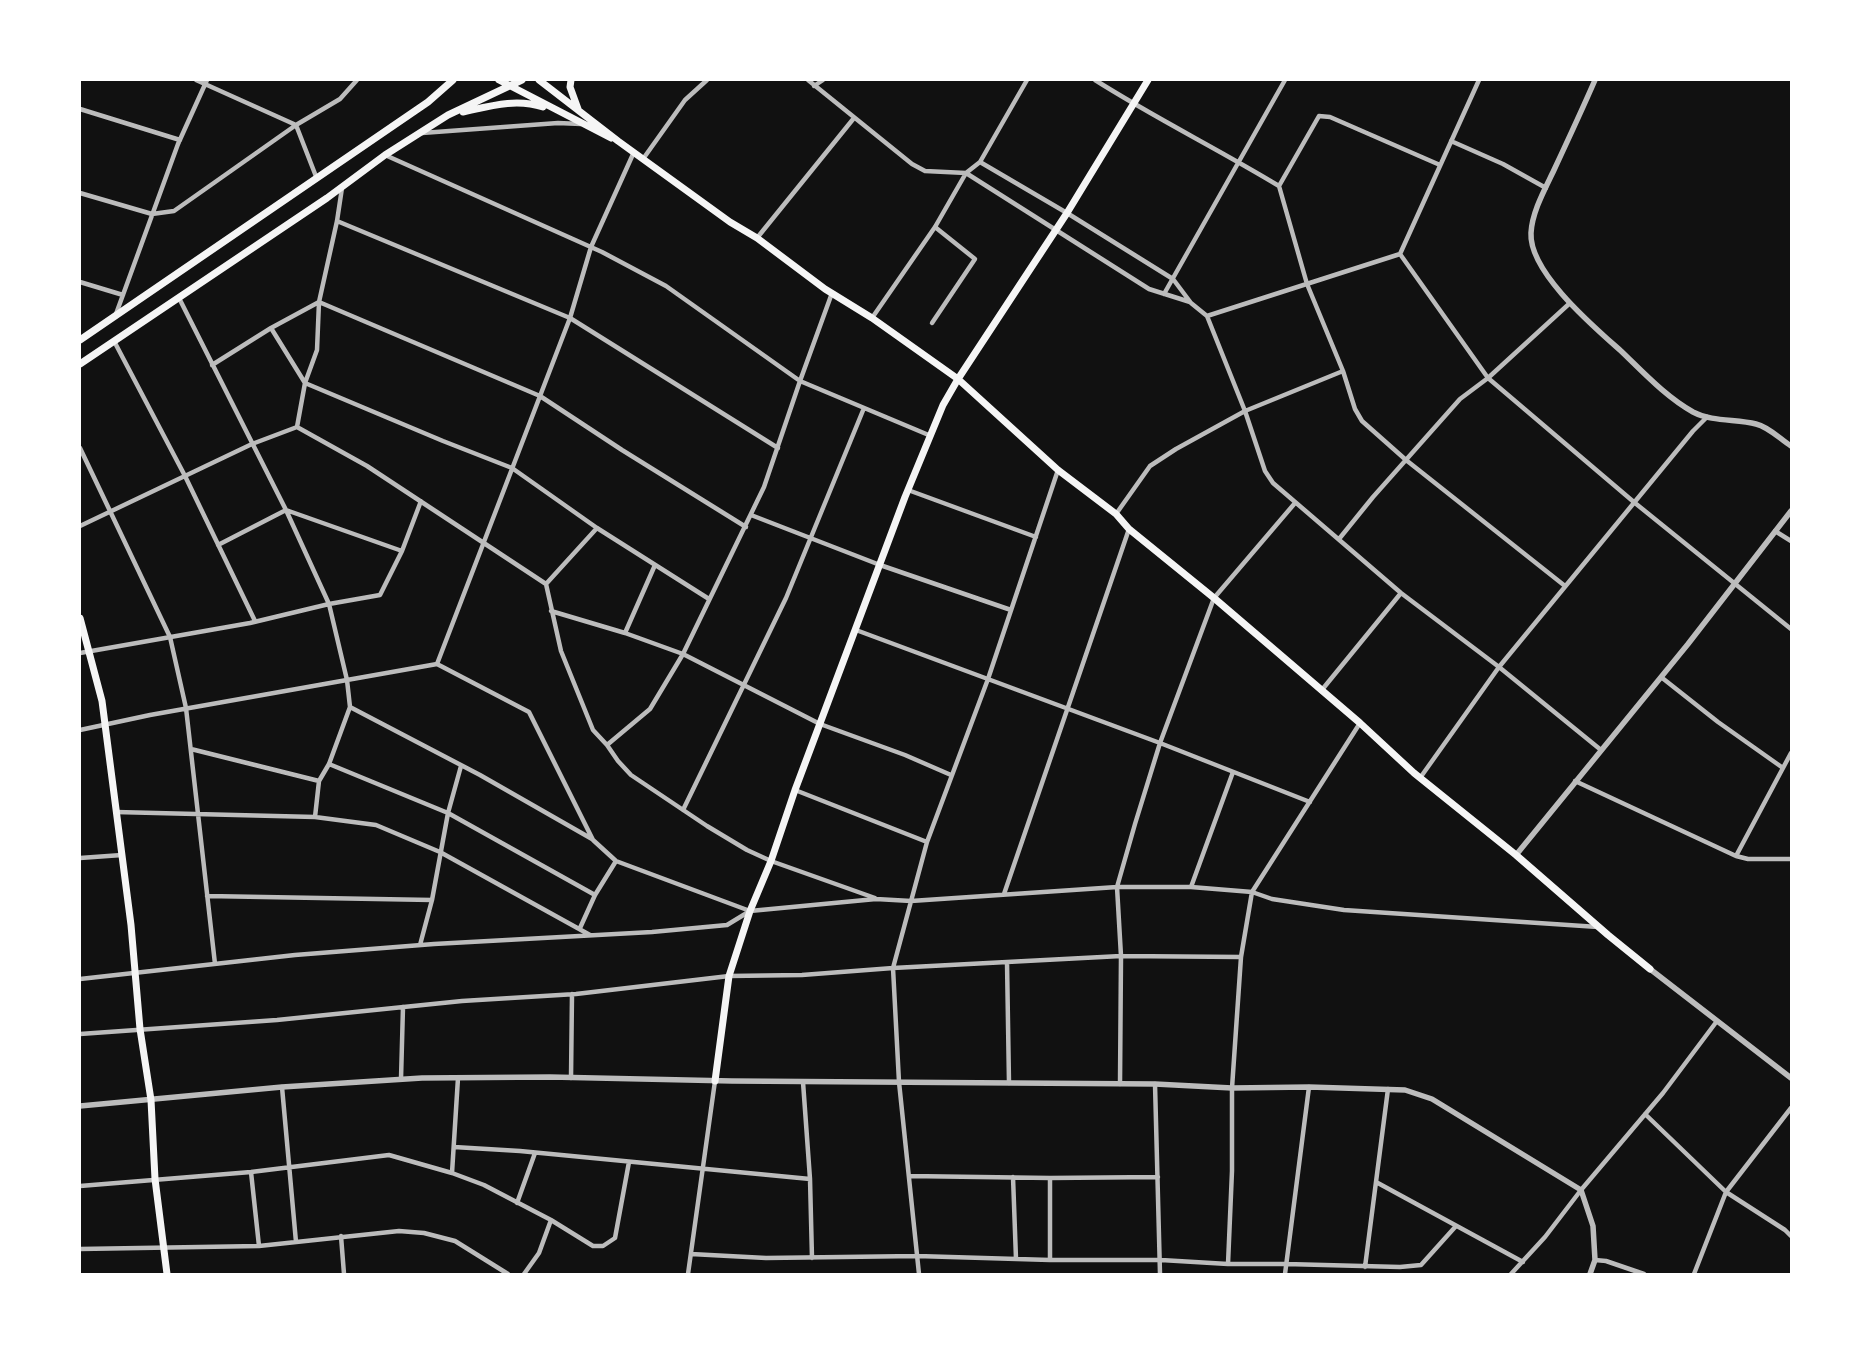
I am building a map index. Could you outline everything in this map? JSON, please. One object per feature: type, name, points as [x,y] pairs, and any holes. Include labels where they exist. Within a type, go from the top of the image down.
[{"type":"main road","points":[[428,102],[445,80]]},
{"type":"main road","points":[[82,337],[116,316],[317,179],[428,102],[453,80]]},
{"type":"main road","points":[[499,80],[618,141]]},
{"type":"main road","points":[[80,364],[342,187],[385,155],[448,115],[522,80]]},
{"type":"main road","points":[[539,80],[618,141],[730,222],[757,238],[832,293],[872,318],[958,379],[1058,470],[1116,514],[1129,529],[1214,598],[1360,723],[1420,778],[1516,855],[1650,969]]},
{"type":"main road","points":[[571,80],[570,87],[579,109]]},
{"type":"main road","points":[[715,1081],[729,976],[750,911],[771,860],[795,790],[908,490],[943,405],[958,379],[1067,213],[1148,80]]},
{"type":"main road","points":[[448,115],[512,102],[535,104],[569,115]]},
{"type":"main road","points":[[80,618],[102,701],[105,723],[122,855],[140,1029],[150,1100],[155,1179],[167,1274]]},
{"type":"street","points":[[196,80],[206,82],[296,125],[317,179]]},
{"type":"street","points":[[80,193],[152,214],[174,210],[296,125],[340,99],[357,80]]},
{"type":"street","points":[[643,159],[685,100],[707,80]]},
{"type":"street","points":[[808,80],[912,164],[925,172],[966,174],[1149,288],[1191,303]]},
{"type":"street","points":[[814,86],[822,80]]},
{"type":"street","points":[[872,318],[935,226],[966,174],[980,162],[1027,80]]},
{"type":"street","points":[[1094,80],[1279,186],[1307,284],[1343,370],[1355,409],[1362,421],[1406,460],[1565,586]]},
{"type":"street","points":[[1164,294],[1285,80]]},
{"type":"street","points":[[1207,316],[1400,254],[1479,80]]},
{"type":"street","points":[[1595,80],[1534,219],[1531,234],[1533,250],[1543,268],[1570,303],[1647,377],[1679,403],[1695,413],[1707,417],[1757,424],[1791,446]]},
{"type":"street","points":[[116,316],[180,140],[206,82]]},
{"type":"street","points":[[80,109],[180,140]]},
{"type":"street","points":[[1279,186],[1319,116],[1330,118],[1440,165]]},
{"type":"street","points":[[757,238],[854,118]]},
{"type":"street","points":[[421,133],[558,123],[584,124]]},
{"type":"street","points":[[1451,141],[1503,164],[1546,188]]},
{"type":"street","points":[[437,664],[570,318],[591,248],[634,152]]},
{"type":"street","points":[[385,155],[602,252],[666,286],[800,381],[931,436]]},
{"type":"street","points":[[980,162],[1173,279],[1191,303],[1207,316],[1245,411],[1265,471],[1273,483],[1401,593],[1499,667],[1600,750]]},
{"type":"street","points":[[297,427],[305,383],[317,350],[319,302],[337,221],[342,187]]},
{"type":"street","points":[[337,221],[570,318],[778,448]]},
{"type":"street","points":[[932,324],[975,259],[935,226]]},
{"type":"street","points":[[1400,254],[1488,378],[1635,502],[1791,629]]},
{"type":"street","points":[[80,282],[123,295]]},
{"type":"street","points":[[607,745],[650,708],[683,654],[764,487],[832,293]]},
{"type":"street","points":[[179,298],[286,510],[328,604],[348,680],[350,707],[329,764],[319,780],[315,817]]},
{"type":"street","points":[[212,365],[271,328],[319,302]]},
{"type":"street","points":[[319,302],[540,396],[622,450],[746,527]]},
{"type":"street","points":[[1339,539],[1460,398],[1488,378],[1570,303]]},
{"type":"street","points":[[271,328],[305,383],[512,468],[597,528],[709,600]]},
{"type":"street","points":[[114,341],[185,476],[255,621]]},
{"type":"street","points":[[1116,514],[1150,466],[1176,449],[1245,411],[1343,370]]},
{"type":"street","points":[[683,810],[745,686],[786,598],[864,408]]},
{"type":"street","points":[[1420,778],[1499,667],[1693,431],[1707,417]]},
{"type":"street","points":[[80,526],[252,444],[297,427],[367,466],[482,544],[546,584],[550,611],[561,651],[593,730],[631,775],[747,850],[876,899]]},
{"type":"street","points":[[80,448],[170,637],[186,708],[215,964]]},
{"type":"street","points":[[919,1274],[899,1082],[893,968],[927,842],[988,680],[1058,470]]},
{"type":"street","points":[[908,490],[1036,537]]},
{"type":"street","points":[[80,653],[255,621],[328,604],[380,595],[402,551],[421,501]]},
{"type":"street","points":[[1120,1084],[1121,956],[1117,887],[1160,743],[1214,598],[1295,503]]},
{"type":"street","points":[[218,545],[286,510],[402,551]]},
{"type":"street","points":[[1516,855],[1661,677],[1791,511]]},
{"type":"street","points":[[751,515],[880,565],[1011,610]]},
{"type":"street","points":[[546,584],[597,528]]},
{"type":"street","points":[[1004,894],[1129,529]]},
{"type":"street","points":[[1775,531],[1791,541]]},
{"type":"street","points":[[625,633],[655,565]]},
{"type":"street","points":[[1321,691],[1401,593]]},
{"type":"street","points":[[550,611],[625,633],[683,654],[820,724],[905,755],[951,775]]},
{"type":"street","points":[[856,630],[1160,743],[1310,802]]},
{"type":"street","points":[[80,730],[105,723],[186,708],[437,664],[529,712],[593,840]]},
{"type":"street","points":[[1661,677],[1718,722],[1783,768]]},
{"type":"street","points":[[350,707],[461,766],[593,840],[616,861],[750,911]]},
{"type":"street","points":[[1228,1264],[1232,1171],[1232,1088],[1241,957],[1252,892],[1360,723]]},
{"type":"street","points":[[191,750],[319,780]]},
{"type":"street","points":[[1736,856],[1791,753]]},
{"type":"street","points":[[329,764],[448,813],[595,895]]},
{"type":"street","points":[[420,945],[432,900],[448,813],[461,766]]},
{"type":"street","points":[[1191,886],[1233,772]]},
{"type":"street","points":[[1575,781],[1736,856],[1748,859],[1791,859]]},
{"type":"street","points":[[795,790],[927,842]]},
{"type":"street","points":[[116,812],[315,817],[376,825],[440,852],[591,935]]},
{"type":"street","points":[[80,858],[122,855]]},
{"type":"street","points":[[580,928],[595,895],[616,861]]},
{"type":"street","points":[[80,979],[295,955],[420,945],[652,932],[727,925],[750,911],[876,899],[911,901],[1117,887],[1191,886],[1252,892],[1272,899],[1344,910],[1600,927]]},
{"type":"street","points":[[207,896],[432,900]]},
{"type":"street","points":[[80,1034],[277,1020],[403,1007],[572,994],[729,976],[802,975],[893,968],[1121,956],[1241,957]]},
{"type":"street","points":[[1007,962],[1009,1083]]},
{"type":"street","points":[[1650,969],[1791,1078]]},
{"type":"street","points":[[571,1078],[572,994]]},
{"type":"street","points":[[400,1079],[403,1007]]},
{"type":"street","points":[[1511,1274],[1545,1237],[1581,1190],[1663,1093],[1718,1021]]},
{"type":"street","points":[[452,1173],[458,1078]]},
{"type":"street","points":[[80,1106],[282,1087],[400,1079],[458,1078],[1155,1084],[1232,1088],[1309,1087],[1404,1090],[1432,1099],[1581,1190],[1593,1226],[1595,1260],[1590,1274]]},
{"type":"street","points":[[688,1274],[715,1081]]},
{"type":"street","points":[[803,1082],[810,1178],[812,1258]]},
{"type":"street","points":[[1155,1084],[1160,1274]]},
{"type":"street","points":[[282,1087],[296,1242]]},
{"type":"street","points":[[1285,1274],[1309,1087]]},
{"type":"street","points":[[1365,1267],[1388,1089]]},
{"type":"street","points":[[1694,1274],[1726,1192],[1791,1108]]},
{"type":"street","points":[[1645,1114],[1726,1192],[1785,1230],[1791,1236]]},
{"type":"street","points":[[454,1147],[810,1178]]},
{"type":"street","points":[[517,1203],[535,1153]]},
{"type":"street","points":[[80,1186],[251,1172],[389,1155],[452,1173],[484,1185],[551,1220],[593,1246],[603,1246],[615,1238],[629,1162]]},
{"type":"street","points":[[251,1172],[259,1246]]},
{"type":"street","points":[[910,1176],[1158,1177]]},
{"type":"street","points":[[1013,1177],[1016,1259]]},
{"type":"street","points":[[1050,1178],[1050,1260]]},
{"type":"street","points":[[1376,1182],[1523,1262]]},
{"type":"street","points":[[524,1274],[539,1253],[551,1220]]},
{"type":"street","points":[[691,1254],[766,1258],[917,1256],[1050,1260],[1161,1260],[1228,1264],[1400,1267],[1420,1265],[1456,1226]]},
{"type":"street","points":[[80,1249],[259,1246],[399,1231],[424,1233],[455,1241],[505,1273]]},
{"type":"street","points":[[340,1236],[344,1274]]},
{"type":"street","points":[[1595,1260],[1606,1261],[1644,1274]]}]
